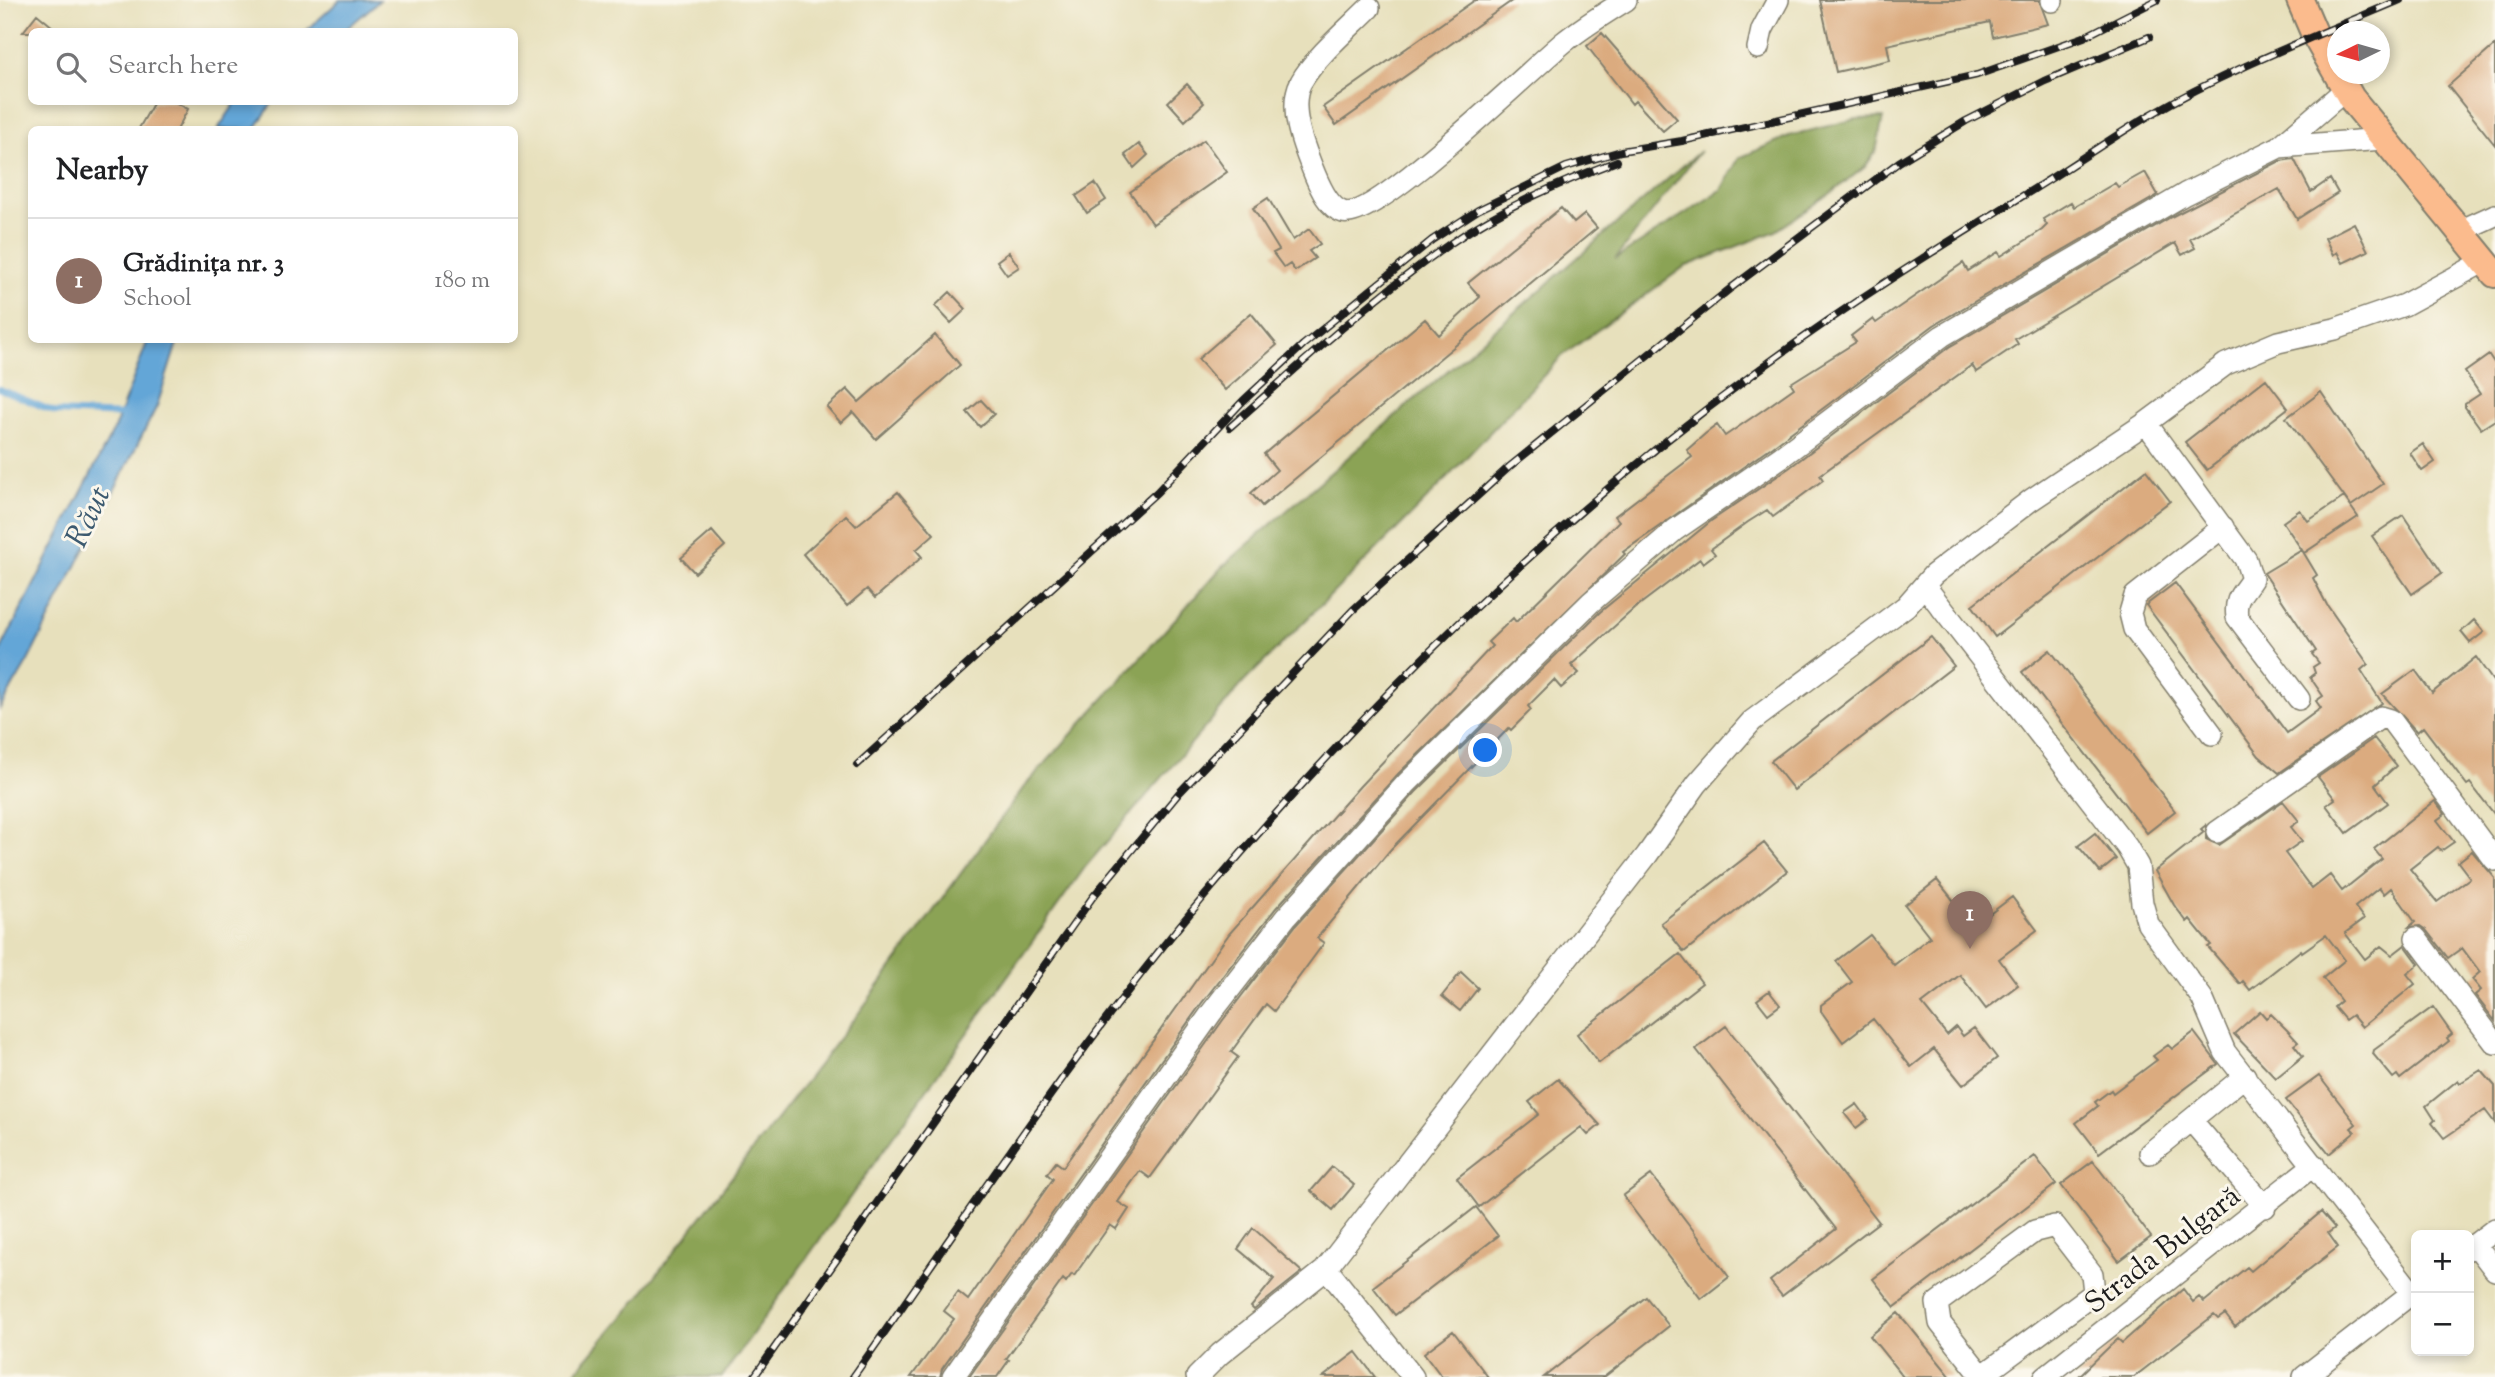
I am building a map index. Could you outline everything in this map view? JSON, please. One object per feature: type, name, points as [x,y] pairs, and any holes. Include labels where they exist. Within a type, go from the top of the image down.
[{"type":"main road","points":[[2300,0],[2315,35],[2345,90],[2490,268]]},
{"type":"street","points":[[1369,8],[1300,83],[1296,110],[1306,153],[1322,190],[1336,208],[1344,212],[1354,212],[1375,201],[1419,169],[1565,42],[1626,0]]},
{"type":"street","points":[[1758,48],[1762,30],[1778,0]]},
{"type":"street","points":[[953,1377],[1212,1012],[1286,917],[1407,783],[1591,602],[1675,530],[1781,457],[1942,336],[2185,194],[2279,147],[2345,90]]},
{"type":"street","points":[[2279,147],[2383,139]]},
{"type":"street","points":[[2460,231],[2495,215]]},
{"type":"street","points":[[1196,1377],[1220,1354],[1327,1269],[1722,754],[1752,721],[1906,606],[1933,575],[2031,500],[2146,423],[2226,364],[2252,351],[2335,329],[2404,305],[2490,268]]},
{"type":"street","points":[[2146,423],[2223,527],[2251,571],[2252,579],[2235,605],[2237,617],[2299,699]]},
{"type":"street","points":[[2211,734],[2134,629],[2130,613],[2135,596],[2223,527]]},
{"type":"street","points":[[1924,585],[2133,856],[2141,876],[2141,903],[2148,924],[2194,986],[2225,1052],[2411,1287]]},
{"type":"street","points":[[2217,832],[2381,717],[2391,720],[2495,860]]},
{"type":"street","points":[[2416,938],[2495,1043]]},
{"type":"street","points":[[2150,1153],[2245,1076]]},
{"type":"street","points":[[2191,1120],[2264,1207]]},
{"type":"street","name":"Strada Bulgară","points":[[2045,1377],[2315,1166]]},
{"type":"street","points":[[2055,1226],[2092,1274],[2094,1292],[1981,1377],[1940,1323],[1937,1303],[2035,1231],[2055,1226]]},
{"type":"street","points":[[2474,1244],[2495,1228]]},
{"type":"street","points":[[2474,1248],[2495,1270]]},
{"type":"street","points":[[1327,1269],[1413,1377]]},
{"type":"street","points":[[2304,1377],[2411,1293]]},
{"type":"green space","points":[[1883,118],[1876,151],[1865,167],[1831,193],[1776,231],[1684,267],[1562,356],[1430,496],[1244,682],[1086,866],[722,1377],[571,1377],[632,1306],[858,1014],[1024,787],[1222,567],[1700,151],[1615,259],[1721,190],[1739,158],[1789,136],[1856,119]]},
{"type":"water","points":[[340,0],[380,0],[347,28],[309,28]]},
{"type":"water","points":[[234,105],[271,105],[257,126],[220,126]]},
{"type":"water","name":"Răut","points":[[147,343],[177,343],[157,406],[28,661],[0,708],[0,651],[114,429]]},
{"type":"building","points":[[1475,0],[1513,0],[1336,125],[1323,107]]},
{"type":"building","points":[[1820,0],[2039,0],[2048,24],[1993,37],[1990,22],[1887,45],[1890,60],[1836,72]]},
{"type":"building","points":[[37,14],[54,28],[28,28],[28,32],[23,32]]},
{"type":"building","points":[[1602,33],[1677,119],[1663,131],[1635,101],[1632,104],[1587,46]]},
{"type":"building","points":[[2495,45],[2495,145],[2448,86]]},
{"type":"building","points":[[1187,84],[1204,103],[1185,121],[1168,102]]},
{"type":"building","points":[[152,105],[181,105],[188,109],[179,126],[140,126]]},
{"type":"building","points":[[1204,140],[1227,172],[1153,224],[1130,192]]},
{"type":"building","points":[[1139,144],[1148,155],[1134,168],[1125,155]]},
{"type":"building","points":[[2294,159],[2311,192],[2330,179],[2338,193],[2297,219],[2279,189],[2190,239],[2195,248],[2182,255],[2175,243],[2015,339],[2018,344],[1976,372],[1972,365],[1820,475],[1823,480],[1773,517],[1767,510],[1748,522],[1711,549],[1715,554],[1703,563],[1700,559],[1635,608],[1571,665],[1579,673],[1561,688],[1554,680],[1528,706],[1531,710],[1511,730],[1509,728],[1391,849],[1317,938],[1324,943],[1274,1011],[1266,1004],[1231,1052],[1238,1057],[1150,1178],[1140,1171],[1118,1202],[1129,1209],[1116,1229],[1110,1225],[1074,1276],[1072,1274],[1066,1282],[1063,1279],[1006,1359],[1009,1360],[997,1377],[969,1377],[1223,1020],[1296,925],[1416,792],[1600,612],[1711,521],[1789,468],[1949,347],[2171,217],[2280,161]]},
{"type":"building","points":[[2145,172],[2158,195],[1934,325],[1773,446],[1623,552],[1625,554],[1398,774],[1276,908],[1201,1004],[942,1369],[940,1377],[911,1377],[954,1319],[944,1311],[958,1292],[968,1300],[1053,1179],[1047,1174],[1056,1162],[1063,1167],[1229,934],[1360,786],[1492,646],[1488,642],[1513,618],[1516,622],[1619,521],[1615,516],[1692,457],[1687,450],[1705,434],[1717,425],[1725,436],[1763,410],[1794,388],[1791,383],[1856,342],[1851,336],[1873,319],[1876,323],[1963,263],[1968,271],[1998,252],[2001,256],[2042,230],[2047,225],[2043,219],[2071,202],[2074,207],[2115,183],[2118,187]]},
{"type":"building","points":[[1095,183],[1106,200],[1087,213],[1076,196]]},
{"type":"building","points":[[1268,198],[1293,240],[1309,229],[1320,244],[1309,251],[1315,258],[1295,271],[1290,264],[1284,268],[1273,253],[1279,250],[1253,208]]},
{"type":"building","points":[[1561,208],[1574,223],[1585,214],[1597,228],[1262,506],[1251,493],[1277,470],[1264,454],[1425,319],[1439,335],[1480,297],[1468,283]]},
{"type":"building","points":[[2354,223],[2368,251],[2343,263],[2337,252],[2333,255],[2325,238]]},
{"type":"building","points":[[1009,252],[1019,267],[1007,275],[997,261]]},
{"type":"building","points":[[950,292],[966,309],[951,323],[935,306]]},
{"type":"building","points":[[1251,313],[1277,345],[1225,390],[1198,359]]},
{"type":"building","points":[[935,335],[960,365],[876,439],[853,412],[841,423],[827,407],[847,389],[859,402]]},
{"type":"building","points":[[2489,355],[2495,364],[2495,420],[2481,429],[2465,407],[2465,404],[2480,394],[2465,372]]},
{"type":"building","points":[[2266,379],[2288,408],[2207,470],[2185,442]]},
{"type":"building","points":[[2321,392],[2383,484],[2351,506],[2286,418]]},
{"type":"building","points":[[981,400],[994,414],[980,427],[967,412]]},
{"type":"building","points":[[2423,444],[2435,462],[2422,471],[2410,453]]},
{"type":"building","points":[[2146,470],[2170,501],[1995,637],[1972,605]]},
{"type":"building","points":[[898,492],[934,534],[916,550],[922,557],[875,598],[867,589],[847,606],[803,554],[846,515],[856,526]]},
{"type":"building","points":[[2344,497],[2358,517],[2304,553],[2283,522],[2300,510],[2308,521]]},
{"type":"building","points":[[2403,515],[2442,573],[2412,594],[2372,536]]},
{"type":"building","points":[[712,531],[725,546],[695,573],[681,558]]},
{"type":"building","points":[[2302,550],[2317,575],[2313,578],[2327,605],[2368,664],[2361,670],[2382,703],[2279,773],[2259,756],[2146,605],[2175,583],[2287,733],[2321,708],[2316,701],[2323,696],[2310,677],[2315,673],[2313,667],[2319,663],[2312,654],[2316,651],[2264,573]]},
{"type":"building","points":[[2474,620],[2484,632],[2470,643],[2461,632]]},
{"type":"building","points":[[1931,637],[1954,666],[1794,790],[1771,761]]},
{"type":"building","points":[[2050,650],[2175,811],[2147,833],[2022,672]]},
{"type":"building","points":[[2476,657],[2495,684],[2495,815],[2470,783],[2467,785],[2423,727],[2417,732],[2382,694],[2415,670],[2432,693]]},
{"type":"building","points":[[2374,738],[2396,766],[2375,785],[2388,803],[2347,833],[2326,805],[2335,799],[2318,777]]},
{"type":"building","points":[[2283,801],[2299,821],[2291,827],[2302,841],[2285,853],[2312,889],[2330,875],[2342,891],[2382,859],[2374,849],[2435,801],[2445,814],[2437,820],[2454,842],[2441,851],[2438,847],[2410,869],[2437,902],[2470,878],[2458,862],[2472,851],[2495,878],[2495,1021],[2475,995],[2481,990],[2472,979],[2480,972],[2462,948],[2448,958],[2426,930],[2420,926],[2409,927],[2415,922],[2391,888],[2384,894],[2379,888],[2355,907],[2364,919],[2345,933],[2365,959],[2381,946],[2392,955],[2405,945],[2419,964],[2407,974],[2415,984],[2362,1027],[2352,1015],[2345,1020],[2334,1007],[2341,1001],[2323,978],[2345,960],[2326,935],[2302,952],[2301,950],[2250,990],[2243,981],[2240,984],[2208,947],[2211,945],[2190,919],[2187,922],[2174,905],[2155,871],[2204,832],[2201,829],[2206,825],[2206,839],[2219,845]]},
{"type":"building","points":[[2095,833],[2116,859],[2100,872],[2078,846]]},
{"type":"building","points":[[1764,843],[1787,871],[1684,952],[1661,923]]},
{"type":"building","points":[[1937,880],[1974,926],[2012,897],[2037,930],[1999,959],[2018,985],[1986,1009],[1960,975],[1922,1004],[1947,1035],[1956,1027],[1963,1036],[1974,1028],[1997,1058],[1963,1085],[1934,1049],[1911,1067],[1873,1019],[1843,1042],[1821,1011],[1821,1005],[1852,982],[1836,961],[1870,935],[1894,965],[1930,937],[1905,905]]},
{"type":"building","points":[[1680,954],[1702,983],[1599,1063],[1577,1034]]},
{"type":"building","points":[[1461,972],[1478,988],[1460,1011],[1442,996]]},
{"type":"building","points":[[1769,991],[1780,1005],[1768,1014],[1757,1000]]},
{"type":"building","points":[[2433,1007],[2452,1034],[2447,1038],[2449,1041],[2400,1079],[2397,1075],[2393,1078],[2373,1054],[2374,1050]]},
{"type":"building","points":[[2260,1011],[2266,1018],[2271,1014],[2287,1030],[2298,1042],[2294,1045],[2303,1056],[2276,1078],[2234,1034]]},
{"type":"building","points":[[1726,1026],[1879,1222],[1782,1296],[1770,1281],[1836,1229],[1696,1049]]},
{"type":"building","points":[[2194,1032],[2218,1064],[2099,1153],[2076,1123],[2098,1106],[2095,1102],[2111,1090],[2113,1093],[2157,1060],[2153,1056],[2168,1045],[2172,1049]]},
{"type":"building","points":[[2481,1070],[2495,1086],[2495,1123],[2485,1110],[2444,1138],[2432,1123],[2435,1120],[2426,1106],[2458,1080],[2460,1083]]},
{"type":"building","points":[[2319,1076],[2356,1124],[2351,1128],[2355,1132],[2329,1154],[2286,1100]]},
{"type":"building","points":[[1558,1079],[1600,1125],[1588,1135],[1581,1127],[1479,1207],[1457,1178],[1539,1114],[1529,1102]]},
{"type":"building","points":[[1857,1104],[1868,1119],[1856,1128],[1844,1113]]},
{"type":"building","points":[[2035,1156],[2056,1184],[1895,1307],[1873,1279]]},
{"type":"building","points":[[2093,1161],[2151,1237],[2119,1261],[2061,1185]]},
{"type":"building","points":[[1332,1167],[1354,1185],[1333,1210],[1311,1191]]},
{"type":"building","points":[[1651,1175],[1729,1277],[1701,1299],[1623,1196]]},
{"type":"building","points":[[1476,1207],[1498,1236],[1395,1315],[1373,1287]]},
{"type":"building","points":[[2321,1212],[2335,1228],[2328,1233],[2338,1247],[2235,1327],[2225,1314],[2218,1319],[2214,1315],[2134,1377],[2078,1377],[2118,1339],[2122,1343],[2183,1289],[2193,1302],[2199,1297],[2204,1302],[2247,1267],[2251,1271]]},
{"type":"building","points":[[1253,1228],[1302,1272],[1254,1310],[1251,1307],[1274,1279],[1238,1249]]},
{"type":"building","points":[[1646,1297],[1669,1326],[1604,1377],[1544,1377]]},
{"type":"building","points":[[1898,1313],[1951,1377],[1903,1377],[1870,1336]]},
{"type":"building","points":[[1453,1331],[1488,1377],[1442,1377],[1424,1353]]},
{"type":"building","points":[[1356,1352],[1375,1377],[1323,1377]]},
{"type":"waterway","points":[[0,389],[55,412],[126,415]]},
{"type":"railway","points":[[857,765],[1157,492],[1243,401],[1303,345],[1432,240],[1478,210],[1566,167],[1621,151],[1682,141],[1977,75],[2084,37],[2157,0]]},
{"type":"railway","points":[[853,1377],[1066,1074],[1155,956],[1202,899],[1328,756],[1462,620],[1531,556],[1676,433],[1752,375],[1927,256],[2180,98],[2273,54],[2400,0]]},
{"type":"railway","points":[[754,1377],[1092,898],[1179,793],[1353,610],[1509,467],[1731,288],[1899,162],[1966,121],[2045,81],[2149,37]]},
{"type":"railway","points":[[1230,427],[1365,309],[1451,243],[1531,197],[1617,161]]},
{"type":"place","name":"Grădinița nr. 3","points":[[1970,949]]}]
